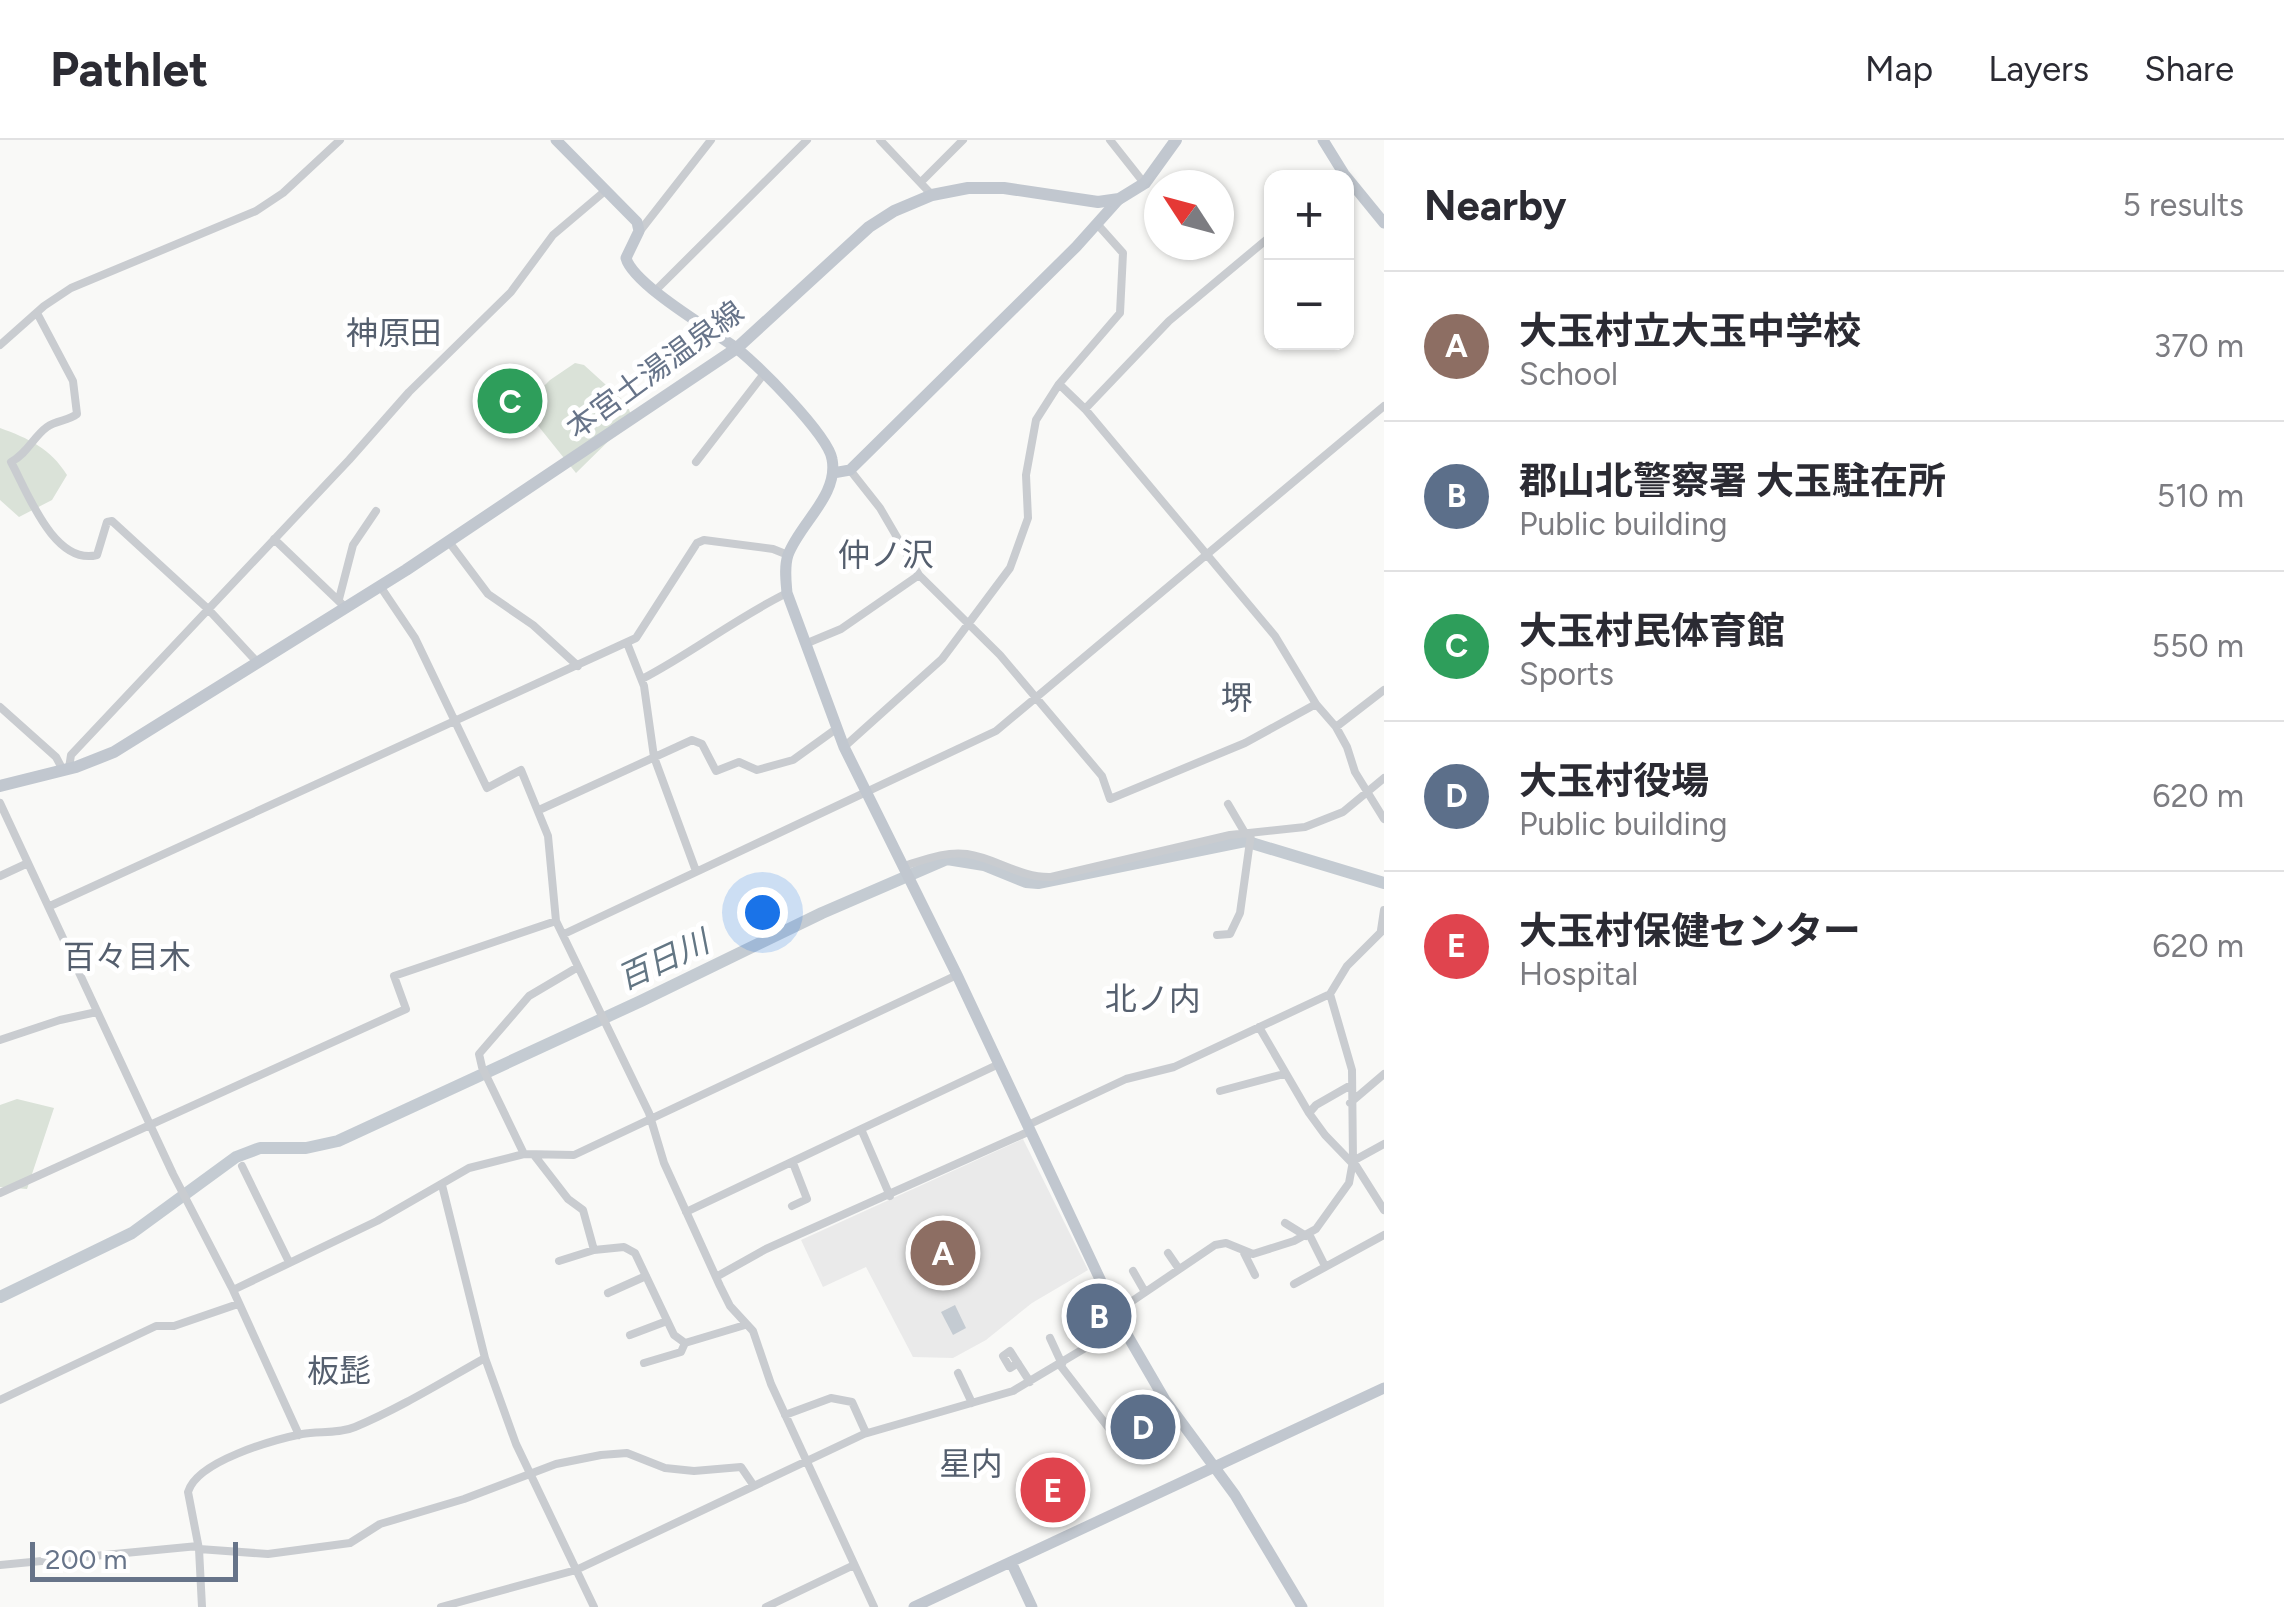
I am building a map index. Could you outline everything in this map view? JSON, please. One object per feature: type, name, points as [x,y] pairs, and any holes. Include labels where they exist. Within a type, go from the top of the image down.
[{"type":"main road","points":[[1156,170],[1176,140]]},
{"type":"main road","points":[[1118,199],[1144,183]]},
{"type":"main road","name":"本宮土湯温泉線","points":[[0,786],[114,752],[258,663],[342,604],[380,586],[737,348],[869,227],[910,203],[932,195],[986,187],[1079,201],[1118,199]]},
{"type":"street","points":[[0,345],[71,288],[256,212],[283,193],[340,140]]},
{"type":"street","points":[[556,140],[637,222],[637,235]]},
{"type":"street","points":[[710,140],[637,235],[626,262],[684,314],[737,348],[820,434],[832,457],[826,492],[788,556],[787,594],[836,729],[1122,1326],[1165,1400],[1215,1466],[1302,1607]]},
{"type":"street","points":[[656,290],[807,140]]},
{"type":"street","points":[[880,140],[932,195]]},
{"type":"street","points":[[921,182],[963,140]]},
{"type":"street","points":[[1110,140],[1144,183]]},
{"type":"street","points":[[1328,142],[1340,170]]},
{"type":"street","points":[[1354,189],[1384,223]]},
{"type":"street","points":[[66,769],[70,754],[409,392],[511,292],[553,235],[605,191]]},
{"type":"street","points":[[832,473],[850,470],[1098,225],[1118,199]]},
{"type":"street","points":[[844,747],[942,659],[1010,568],[1028,518],[1026,474],[1036,420],[1059,384],[1114,323],[1122,304],[1123,253],[1098,225]]},
{"type":"street","points":[[1085,409],[1169,322],[1264,242]]},
{"type":"street","points":[[37,313],[73,381],[77,414],[49,425],[23,456],[11,462],[50,533],[61,546],[90,557],[97,555],[102,530],[112,521],[208,609],[258,663]]},
{"type":"street","points":[[696,462],[763,375]]},
{"type":"street","points":[[1059,384],[1085,409],[1275,636],[1316,704],[1336,727],[1366,793],[1384,819]]},
{"type":"street","points":[[564,934],[996,731],[1384,406]]},
{"type":"street","points":[[850,470],[880,508],[920,576],[968,623],[1102,776],[1110,799],[1245,743],[1316,704]]},
{"type":"street","points":[[342,604],[352,545],[376,511]]},
{"type":"street","points":[[274,539],[342,604]]},
{"type":"street","points":[[50,906],[636,638],[696,543],[704,540],[773,549],[788,556]]},
{"type":"street","points":[[448,542],[488,594],[534,625],[578,666]]},
{"type":"street","points":[[806,644],[841,629],[920,576]]},
{"type":"street","points":[[380,586],[415,638],[487,788],[521,770],[539,810],[552,858],[556,921],[651,1119],[664,1163],[716,1277],[730,1306],[753,1331],[785,1414],[874,1607]]},
{"type":"street","points":[[642,680],[687,656],[749,612],[787,594]]},
{"type":"street","points":[[626,643],[642,680],[654,757],[696,871]]},
{"type":"street","points":[[1336,727],[1384,690]]},
{"type":"street","points":[[0,707],[66,769]]},
{"type":"street","points":[[539,810],[695,740],[702,744],[716,771],[738,762],[761,770],[797,758],[836,729]]},
{"type":"street","points":[[907,873],[955,853],[971,854],[1023,874],[1052,876],[1249,838],[1342,812],[1384,778]]},
{"type":"street","points":[[0,803],[299,1435]]},
{"type":"street","points":[[1217,934],[1230,934],[1238,920],[1249,838],[1228,804]]},
{"type":"street","points":[[0,876],[28,863]]},
{"type":"street","points":[[716,1277],[1126,1080],[1174,1067],[1330,994],[1348,966],[1383,930],[1384,910]]},
{"type":"street","points":[[0,1192],[406,1009],[394,976],[556,921]]},
{"type":"street","points":[[524,1154],[478,1054],[529,996],[578,968]]},
{"type":"street","points":[[233,1290],[377,1221],[469,1168],[524,1154],[574,1156],[957,975]]},
{"type":"street","points":[[1116,1312],[1222,1242],[1252,1254],[1307,1235],[1324,1220],[1349,1183],[1350,1057],[1330,994]]},
{"type":"street","points":[[0,1040],[97,1012]]},
{"type":"street","points":[[1260,1027],[1284,1074],[1324,1136],[1352,1162],[1384,1210]]},
{"type":"street","points":[[686,1212],[999,1064]]},
{"type":"street","points":[[1220,1091],[1284,1074]]},
{"type":"street","points":[[1350,1103],[1384,1074]]},
{"type":"street","points":[[1309,1113],[1350,1085]]},
{"type":"street","points":[[861,1129],[890,1196]]},
{"type":"street","points":[[1352,1162],[1384,1144]]},
{"type":"street","points":[[534,1155],[568,1199],[583,1210],[594,1250]]},
{"type":"street","points":[[792,1163],[807,1198],[792,1206]]},
{"type":"street","points":[[242,1166],[289,1262]]},
{"type":"street","points":[[442,1185],[485,1358],[516,1444],[594,1607]]},
{"type":"street","points":[[1286,1223],[1307,1235],[1325,1266]]},
{"type":"street","points":[[1294,1284],[1384,1235]]},
{"type":"street","points":[[559,1262],[594,1250],[630,1249],[674,1335],[685,1342]]},
{"type":"street","points":[[1168,1253],[1179,1269]]},
{"type":"street","points":[[1244,1253],[1254,1276]]},
{"type":"street","points":[[1132,1271],[1145,1292]]},
{"type":"street","points":[[608,1294],[646,1276]]},
{"type":"street","points":[[0,1400],[156,1326],[174,1326],[238,1304]]},
{"type":"street","points":[[630,1335],[667,1321]]},
{"type":"street","points":[[644,1363],[676,1354],[685,1342],[745,1325]]},
{"type":"street","points":[[441,1607],[576,1570],[866,1433],[1013,1391],[1122,1326]]},
{"type":"street","points":[[1050,1338],[1061,1364],[1125,1448]]},
{"type":"street","points":[[202,1607],[198,1547],[188,1492],[192,1482],[228,1458],[299,1435],[349,1430],[485,1358]]},
{"type":"street","points":[[1018,1363],[1030,1382]]},
{"type":"street","points":[[958,1373],[972,1403]]},
{"type":"street","points":[[914,1607],[933,1603],[1012,1562],[1384,1388]]},
{"type":"street","points":[[785,1414],[838,1397],[852,1402],[866,1433]]},
{"type":"street","points":[[0,1565],[198,1547],[268,1554],[350,1544],[380,1524],[464,1499],[556,1464],[627,1453],[665,1468],[694,1471],[741,1467],[754,1486]]},
{"type":"street","points":[[1012,1562],[1032,1607]]},
{"type":"street","points":[[766,1607],[854,1565]]},
{"type":"shaded area","points":[[575,363],[584,365],[627,404],[632,418],[576,473],[523,407],[550,380]]},
{"type":"shaded area","points":[[0,428],[38,446],[67,475],[52,500],[19,517],[0,500]]},
{"type":"shaded area","points":[[17,1099],[54,1108],[27,1189],[0,1187],[0,1105]]},
{"type":"shaded area","points":[[1023,1139],[1088,1270],[953,1358],[913,1357],[866,1267],[823,1287],[801,1240]]},
{"type":"shaded area","points":[[955,1305],[966,1328],[953,1335],[941,1312]]},
{"type":"waterway","name":"百日川","points":[[0,1297],[132,1233],[236,1157],[260,1148],[306,1148],[338,1141],[822,913],[947,859],[984,865],[1038,883],[1245,841],[1384,883]]},
{"type":"place","name":"大玉村民体育館","points":[[510,401]]},
{"type":"place","name":"大玉村立大玉中学校","points":[[943,1253]]},
{"type":"place","name":"郡山北警察署 大玉駐在所","points":[[1099,1316]]},
{"type":"place","name":"大玉村役場","points":[[1143,1427]]},
{"type":"place","name":"大玉村保健センター","points":[[1053,1490]]},
{"type":"district","name":"神原田","points":[[394,333]]},
{"type":"district","name":"仲ノ沢","points":[[886,555]]},
{"type":"district","name":"堺","points":[[1237,698]]},
{"type":"district","name":"百々目木","points":[[127,957]]},
{"type":"district","name":"北ノ内","points":[[1153,999]]},
{"type":"district","name":"板髭","points":[[339,1371]]},
{"type":"district","name":"星内","points":[[971,1464]]}]
